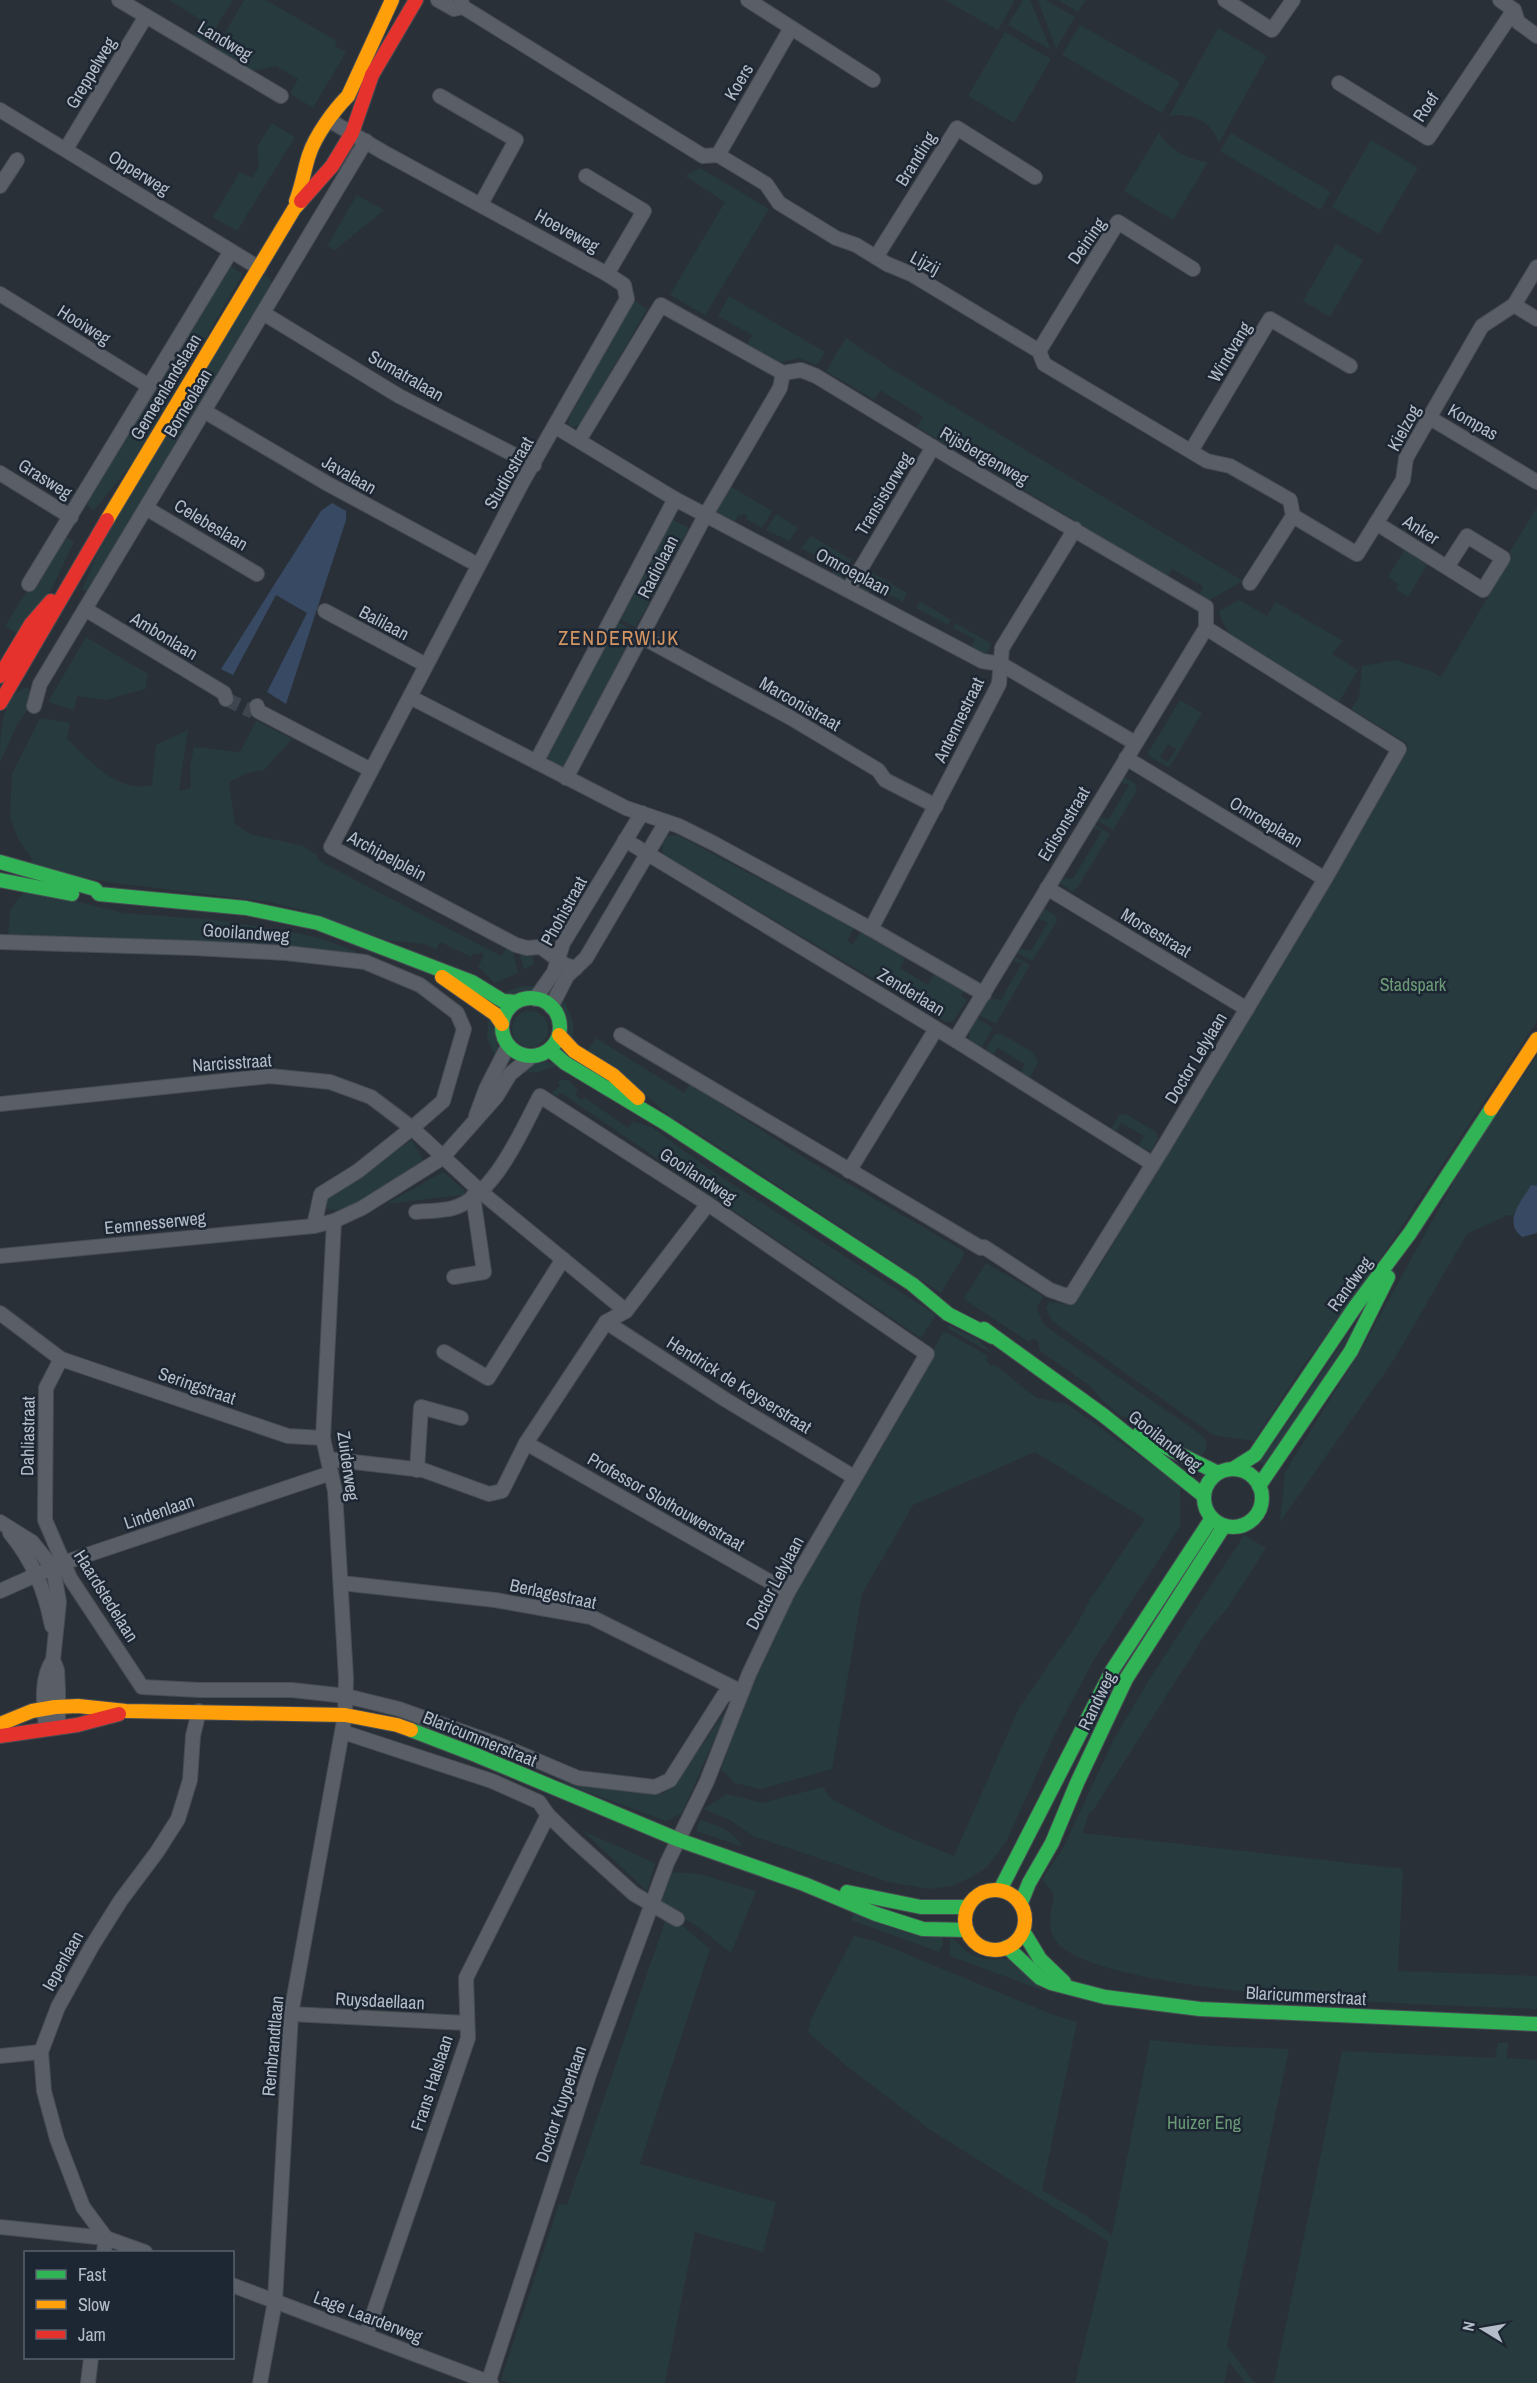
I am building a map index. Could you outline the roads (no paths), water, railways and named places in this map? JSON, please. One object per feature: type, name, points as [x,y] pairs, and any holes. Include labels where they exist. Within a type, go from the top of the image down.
[{"type":"main road","name":"Gemeenlandslaan","points":[[294,209],[309,154],[329,120],[348,96],[392,0]]},
{"type":"main road","name":"Gemeenlandslaan","points":[[0,703],[6,668],[31,624],[68,584],[294,209],[332,166],[352,134],[372,75],[416,0]]},
{"type":"main road","name":"Gooilandweg","points":[[0,862],[94,889],[99,894]]},
{"type":"main road","name":"Gooilandweg","points":[[0,880],[93,898],[99,894],[246,908],[318,923],[472,982],[503,1001],[516,1002]]},
{"type":"main road","name":"Gooilandweg","points":[[424,963],[495,1014],[502,1024]]},
{"type":"main road","points":[[535,999],[551,1007],[560,1024],[559,1035],[550,1050],[531,1057],[515,1052],[508,1046],[502,1034],[502,1024],[506,1012],[516,1002],[535,999]]},
{"type":"main road","name":"Gooilandweg","points":[[559,1035],[574,1051],[613,1075],[665,1124]]},
{"type":"main road","name":"Randweg","points":[[1233,1469],[1255,1455],[1355,1307],[1410,1233],[1537,1039]]},
{"type":"main road","name":"Gooilandweg","points":[[550,1050],[566,1063],[665,1124],[912,1284],[955,1304],[993,1337],[1103,1415],[1204,1496]]},
{"type":"main road","name":"Randweg","points":[[1259,1486],[1351,1352],[1410,1233]]},
{"type":"main road","name":"Gooilandweg","points":[[1103,1415],[1218,1473]]},
{"type":"main road","points":[[1233,1469],[1244,1471],[1253,1477],[1259,1486],[1262,1502],[1256,1516],[1241,1526],[1224,1526],[1212,1518],[1207,1511],[1204,1496],[1208,1483],[1218,1473],[1233,1469]]},
{"type":"main road","name":"Randweg","points":[[1000,1890],[1113,1669],[1212,1518]]},
{"type":"main road","name":"Randweg","points":[[1021,1903],[1029,1883],[1052,1843],[1077,1783],[1126,1679],[1224,1526]]},
{"type":"main road","name":"Blaricummerstraat","points":[[0,1724],[27,1712],[51,1707],[76,1705],[115,1707],[126,1711]]},
{"type":"main road","name":"Blaricummerstraat","points":[[0,1736],[97,1720],[126,1711],[345,1715],[397,1725],[476,1755],[679,1840],[804,1884],[876,1914],[923,1929],[967,1930]]},
{"type":"main road","name":"Blaricummerstraat","points":[[804,1884],[833,1888],[905,1907],[944,1909],[968,1907]]},
{"type":"main road","points":[[1000,1890],[1009,1893],[1021,1903],[1025,1922],[1023,1931],[1017,1941],[1008,1947],[988,1949],[979,1945],[967,1930],[965,1918],[968,1907],[981,1893],[1000,1890]]},
{"type":"main road","name":"Blaricummerstraat","points":[[1023,1931],[1034,1952],[1054,1975],[1075,1989]]},
{"type":"main road","name":"Blaricummerstraat","points":[[1008,1947],[1040,1978],[1105,1997],[1200,2009],[1537,2024]]},
{"type":"street","name":"Landweg","points":[[119,0],[281,96]]},
{"type":"street","name":"Lijzij","points":[[438,0],[454,9],[462,4],[703,156],[718,155],[766,184],[779,203],[836,238],[856,245],[911,274],[1039,351],[1044,364],[1207,461],[1230,466],[1290,501],[1293,516]]},
{"type":"street","points":[[748,0],[873,80]]},
{"type":"street","points":[[1225,0],[1272,30],[1293,0]]},
{"type":"street","points":[[1500,0],[1514,10],[1518,22],[1537,36]]},
{"type":"street","name":"Roef","points":[[1339,83],[1428,138],[1514,10]]},
{"type":"street","name":"Greppelweg","points":[[66,149],[146,16]]},
{"type":"street","name":"Koers","points":[[718,155],[791,28]]},
{"type":"street","points":[[440,96],[516,140],[481,204]]},
{"type":"street","name":"Opperweg","points":[[0,110],[259,268]]},
{"type":"street","name":"Hoeveweg","points":[[329,120],[607,274],[644,211],[586,176]]},
{"type":"street","name":"Branding","points":[[876,257],[957,128],[1035,177]]},
{"type":"street","name":"Borneolaan","points":[[34,706],[40,684],[366,141]]},
{"type":"street","points":[[0,186],[16,160]]},
{"type":"street","name":"Deining","points":[[1039,351],[1118,222],[1193,269]]},
{"type":"street","name":"Gemeenlandslaan","points":[[29,584],[231,251]]},
{"type":"street","name":"Kielzog","points":[[1293,516],[1357,554],[1403,480],[1406,458],[1482,326],[1514,305],[1537,267]]},
{"type":"street","name":"Studiostraat","points":[[410,697],[478,565],[627,299],[624,285],[607,274]]},
{"type":"street","name":"Hooiweg","points":[[0,294],[149,386]]},
{"type":"street","name":"Rijsbergenweg","points":[[579,440],[661,305],[783,373],[801,370],[816,376],[1075,529],[1206,607],[1206,628]]},
{"type":"street","points":[[1514,305],[1537,319]]},
{"type":"street","name":"Sumatralaan","points":[[263,313],[399,396],[534,465]]},
{"type":"street","name":"Windvang","points":[[1191,451],[1270,319],[1350,366]]},
{"type":"street","name":"Radiolaan","points":[[566,778],[705,516],[780,388],[783,373]]},
{"type":"street","name":"Javalaan","points":[[204,411],[328,484],[478,565]]},
{"type":"street","name":"Kompas","points":[[1430,418],[1537,482]]},
{"type":"street","name":"Omroeplaan","points":[[555,427],[705,516],[982,661],[1000,664],[1135,743]]},
{"type":"street","name":"Transistorweg","points":[[848,590],[933,447]]},
{"type":"street","name":"Grasweg","points":[[0,473],[70,517]]},
{"type":"street","name":"Radiolaan","points":[[536,762],[675,499]]},
{"type":"street","name":"Celebeslaan","points":[[146,508],[257,574]]},
{"type":"street","points":[[1250,583],[1293,516]]},
{"type":"street","name":"Anker","points":[[1377,524],[1448,567]]},
{"type":"street","name":"Antennestraat","points":[[871,929],[999,684],[1002,648],[1075,529]]},
{"type":"street","name":"Ambonlaan","points":[[85,609],[227,694]]},
{"type":"street","name":"Balilaan","points":[[325,611],[426,665]]},
{"type":"street","name":"Edisonstraat","points":[[955,1040],[1206,628]]},
{"type":"street","name":"Doctor Lelylaan","points":[[849,1171],[981,1248],[984,1247],[1050,1290],[1070,1297],[1088,1271],[1325,879],[1397,758],[1400,749],[1206,628]]},
{"type":"street","name":"Marconistraat","points":[[642,637],[791,718],[878,770],[885,780],[936,806]]},
{"type":"street","points":[[6,668],[40,684]]},
{"type":"street","points":[[410,697],[566,778],[626,808],[642,813]]},
{"type":"street","name":"Archipelplein","points":[[410,697],[331,847],[518,946],[528,948],[539,946],[565,964],[576,968]]},
{"type":"street","points":[[256,710],[371,770]]},
{"type":"street","name":"Omroeplaan","points":[[1126,758],[1325,879]]},
{"type":"street","name":"Phohistraat","points":[[535,999],[554,972],[563,943],[642,813]]},
{"type":"street","name":"Zenderlaan","points":[[642,813],[713,843],[984,994]]},
{"type":"street","points":[[551,1007],[567,976],[586,958],[666,822]]},
{"type":"street","name":"Zenderlaan","points":[[626,840],[955,1040],[1153,1164]]},
{"type":"street","name":"Morsestraat","points":[[1047,888],[1247,1009]]},
{"type":"street","name":"Gooilandweg","points":[[0,942],[286,953],[365,962],[420,985],[456,1013],[464,1029],[442,1101],[412,1128]]},
{"type":"street","points":[[621,1035],[849,1171],[936,1029]]},
{"type":"street","name":"Eemnesserweg","points":[[473,1123],[486,1089],[508,1046]]},
{"type":"street","name":"Eemnesserweg","points":[[0,1256],[314,1226],[334,1221],[362,1208],[442,1158],[496,1097],[510,1074],[531,1057]]},
{"type":"street","name":"Narcisstraat","points":[[0,1104],[270,1076],[330,1082],[370,1097],[412,1128],[477,1194],[563,1259],[626,1311]]},
{"type":"street","name":"Gooilandweg","points":[[477,1194],[497,1175],[540,1096],[708,1203],[927,1354]]},
{"type":"street","points":[[314,1226],[321,1194],[358,1171],[412,1128]]},
{"type":"street","points":[[416,1212],[455,1208],[477,1194],[483,1272],[454,1277]]},
{"type":"street","points":[[328,1459],[417,1470],[489,1494],[502,1491],[526,1443],[606,1322],[626,1311],[708,1203]]},
{"type":"street","name":"Zuiderweg","points":[[334,1221],[323,1438],[335,1491],[341,1583],[345,1715]]},
{"type":"street","points":[[444,1352],[488,1378],[563,1259]]},
{"type":"street","points":[[0,1313],[61,1359]]},
{"type":"street","name":"Hendrick de Keyserstraat","points":[[606,1322],[726,1400],[854,1477]]},
{"type":"street","name":"Doctor Lelylaan","points":[[679,1840],[742,1692],[788,1592],[927,1354]]},
{"type":"street","name":"Seringstraat","points":[[61,1359],[288,1437],[323,1438]]},
{"type":"street","name":"Dahliastraat","points":[[45,1520],[46,1388],[61,1359]]},
{"type":"street","points":[[417,1470],[421,1407],[461,1418]]},
{"type":"street","name":"Professor Slothouwerstraat","points":[[526,1443],[788,1592]]},
{"type":"street","name":"Lindenlaan","points":[[0,1591],[58,1565],[331,1473]]},
{"type":"street","name":"Haardstedelaan","points":[[45,1520],[58,1565],[59,1602],[53,1660],[47,1668],[52,1728]]},
{"type":"street","name":"Haardstedelaan","points":[[1,1523],[32,1542],[70,1578],[142,1687]]},
{"type":"street","name":"Haardstedelaan","points":[[1,1523],[26,1552],[37,1575],[48,1603],[54,1636]]},
{"type":"street","name":"Berlagestraat","points":[[341,1583],[495,1600],[591,1617],[742,1692]]},
{"type":"street","name":"Blaricummerstraat","points":[[142,1687],[199,1690],[292,1690],[346,1696],[399,1709],[489,1741],[578,1778],[655,1787],[670,1780],[724,1695],[742,1692]]},
{"type":"street","name":"Iepenlaan","points":[[106,2238],[83,2207],[57,2139],[44,2091],[41,2052],[58,2007],[92,1946],[178,1819],[190,1780],[193,1736],[199,1712]]},
{"type":"street","name":"Rembrandtlaan","points":[[260,2383],[275,2301],[291,2014],[345,1715]]},
{"type":"street","name":"Blaricummerstraat","points":[[343,1732],[492,1781],[539,1802],[548,1815],[634,1894],[677,1919]]},
{"type":"street","name":"Frans Halslaan","points":[[366,2335],[468,2038],[466,1978],[548,1815]]},
{"type":"street","name":"Doctor Kuyperlaan","points":[[489,2383],[590,2072],[651,1904],[679,1840]]},
{"type":"street","name":"Ruysdaellaan","points":[[291,2014],[466,2024]]},
{"type":"street","points":[[0,2056],[41,2052]]},
{"type":"street","points":[[0,2227],[106,2238],[140,2251]]},
{"type":"street","points":[[104,2251],[106,2238]]},
{"type":"street","name":"Lage Laarderweg","points":[[234,2286],[489,2383]]},
{"type":"street","points":[[88,2383],[91,2359]]},
{"type":"water","points":[[332,503],[346,511],[346,520],[286,704],[267,692],[307,613],[276,595],[233,675],[221,669],[321,511]]},
{"type":"water","points":[[1531,1185],[1537,1186],[1537,1233],[1522,1237],[1516,1231],[1514,1218],[1519,1204]]},
{"type":"tunnel","points":[[226,699],[253,712]]},
{"type":"district","name":"ZENDERWIJK","points":[[619,638]]},
{"type":"park label","name":"Stadspark","points":[[1413,985]]},
{"type":"park label","name":"Huizer Eng","points":[[1204,2123]]}]
